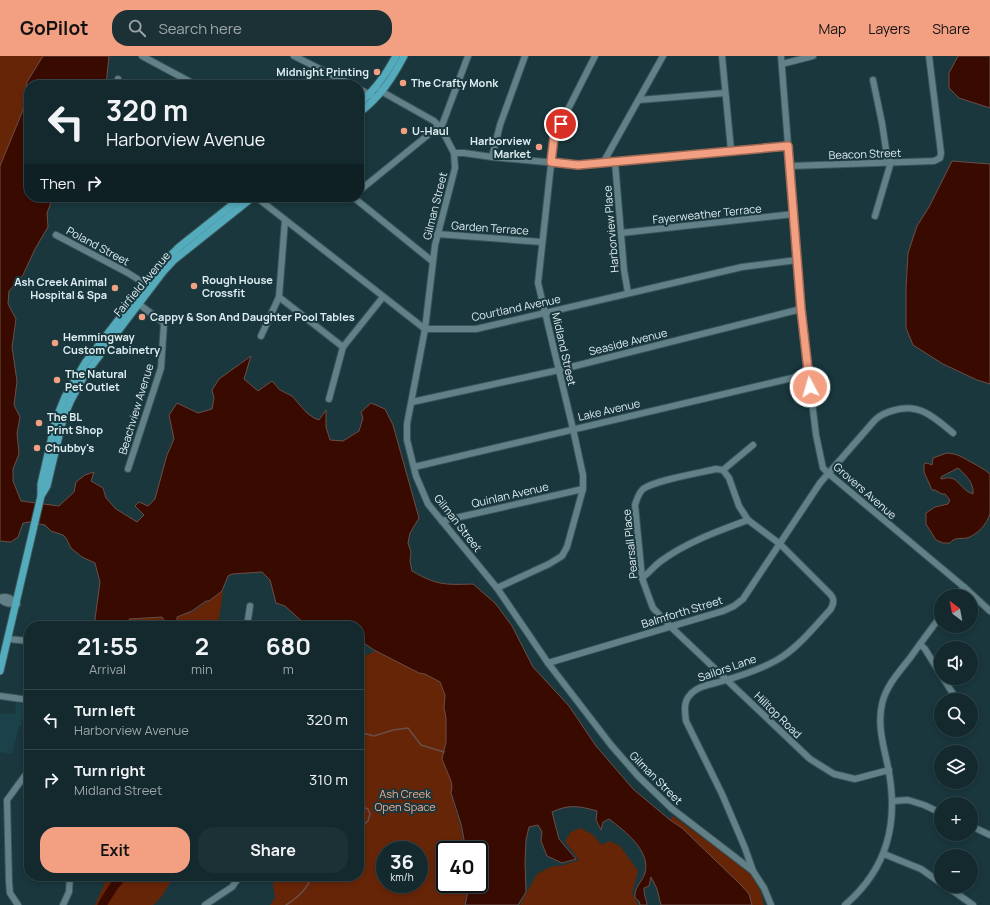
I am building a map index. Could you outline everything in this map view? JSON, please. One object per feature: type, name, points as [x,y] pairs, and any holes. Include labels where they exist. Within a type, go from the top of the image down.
[{"type":"main road","points":[[379,90],[396,56]]},
{"type":"main road","points":[[364,107],[397,70],[404,56]]},
{"type":"main road","points":[[364,101],[373,96]]},
{"type":"main road","name":"Fairfield Avenue","points":[[220,219],[237,202]]},
{"type":"main road","name":"Fairfield Avenue","points":[[0,671],[41,498],[41,484],[50,441],[56,419],[68,399],[75,378],[148,286],[160,266],[220,219],[247,202]]},
{"type":"street","points":[[142,56],[187,80]]},
{"type":"street","points":[[294,56],[342,80]]},
{"type":"street","points":[[364,187],[440,127],[468,56]]},
{"type":"street","points":[[492,157],[500,125],[525,56]]},
{"type":"street","name":"Midland Street","points":[[497,588],[549,564],[562,556],[567,547],[583,489],[583,475],[573,429],[538,283],[554,137],[595,56]]},
{"type":"street","points":[[603,163],[663,56]]},
{"type":"street","points":[[722,56],[731,150]]},
{"type":"street","name":"Grovers Avenue","points":[[781,56],[801,309],[813,411],[819,452],[824,468],[829,474],[964,587],[990,611]]},
{"type":"street","points":[[782,64],[813,56]]},
{"type":"street","name":"Beacon Street","points":[[790,166],[934,161],[940,158],[941,153],[929,56]]},
{"type":"street","points":[[873,80],[890,163],[875,216]]},
{"type":"street","name":"Gilman Street","points":[[379,90],[429,118],[440,127],[454,153],[454,173],[437,234],[432,261],[425,329],[412,402],[406,424],[406,433],[414,467],[428,504],[497,588],[548,663],[611,745],[638,776],[671,808],[753,871],[764,888],[771,905]]},
{"type":"street","points":[[364,92],[373,96]]},
{"type":"street","points":[[639,100],[725,94]]},
{"type":"street","points":[[454,153],[578,165],[788,146]]},
{"type":"street","name":"Harborview Place","points":[[615,162],[624,270],[628,293]]},
{"type":"street","points":[[262,202],[425,329]]},
{"type":"street","points":[[359,202],[432,261]]},
{"type":"street","name":"Fayerweather Terrace","points":[[621,233],[794,214]]},
{"type":"street","points":[[261,336],[279,297],[285,220]]},
{"type":"street","name":"Garden Terrace","points":[[437,234],[542,242]]},
{"type":"street","name":"Poland Street","points":[[56,235],[128,273],[148,286]]},
{"type":"street","name":"Courtland Avenue","points":[[425,329],[476,329],[742,267],[797,260]]},
{"type":"street","points":[[279,297],[343,346]]},
{"type":"street","points":[[329,399],[343,346],[383,297]]},
{"type":"street","name":"Beachview Avenue","points":[[128,469],[161,368],[164,328],[164,323],[135,302]]},
{"type":"street","name":"Seaside Avenue","points":[[412,402],[559,370],[801,309]]},
{"type":"street","name":"Lake Avenue","points":[[414,467],[809,374]]},
{"type":"street","name":"Balmforth Street","points":[[548,663],[671,627],[723,611],[734,606],[743,599],[820,483],[875,420],[883,414],[902,408],[922,410],[930,414],[953,434]]},
{"type":"street","points":[[753,445],[723,470],[729,478],[739,506],[748,520],[780,544]]},
{"type":"street","name":"Pearsall Place","points":[[671,627],[653,608],[642,578],[635,505],[637,496],[644,489],[657,483],[716,469],[723,470]]},
{"type":"street","name":"Quinlan Avenue","points":[[442,521],[583,489]]},
{"type":"street","points":[[642,578],[660,562],[702,537],[748,520]]},
{"type":"street","name":"Sailors Lane","points":[[753,871],[746,848],[722,794],[686,721],[684,709],[686,700],[690,694],[698,688],[727,680],[762,667],[790,651],[830,610],[833,604],[833,599],[830,594],[780,544]]},
{"type":"street","points":[[0,598],[2,601],[10,604],[17,604]]},
{"type":"street","points":[[248,621],[250,606]]},
{"type":"street","points":[[845,905],[866,885],[884,854],[892,823],[893,802],[889,770],[880,723],[882,704],[889,685],[934,625]]},
{"type":"street","name":"Hilltop Road","points":[[671,627],[810,759],[834,774],[855,779],[889,770]]},
{"type":"street","points":[[8,639],[24,641]]},
{"type":"street","points":[[920,644],[934,664]]},
{"type":"street","points":[[0,696],[24,699]]},
{"type":"street","points":[[18,905],[10,893],[7,800],[24,777]]},
{"type":"street","points":[[0,798],[7,800]]},
{"type":"street","points":[[893,802],[908,800],[914,801],[934,809]]},
{"type":"street","points":[[978,829],[990,835]]},
{"type":"street","points":[[884,854],[921,869],[934,878]]},
{"type":"street","points":[[63,905],[69,892],[70,881]]},
{"type":"street","points":[[205,905],[232,887],[236,881]]},
{"type":"street","points":[[956,893],[973,905]]},
{"type":"shaded area","points":[[43,56],[109,56],[107,80],[28,80]]},
{"type":"shaded area","points":[[958,56],[990,56],[990,108],[959,98],[949,88],[949,73]]},
{"type":"shaded area","points":[[24,103],[24,202],[51,202],[47,213],[48,227],[35,249],[23,275],[9,291],[8,304],[16,319],[12,347],[17,381],[14,405],[20,417],[17,433],[19,454],[13,469],[13,481],[21,501],[59,506],[74,492],[76,482],[85,475],[94,472],[91,481],[103,488],[106,498],[116,509],[137,522],[144,515],[135,506],[139,502],[148,506],[155,499],[167,455],[174,439],[169,415],[177,403],[198,413],[212,409],[214,398],[212,390],[219,379],[251,356],[244,379],[258,391],[272,381],[280,390],[292,396],[307,413],[319,420],[326,410],[326,427],[330,440],[343,441],[359,431],[363,418],[361,412],[371,403],[385,409],[393,425],[419,518],[410,533],[408,543],[411,552],[410,561],[412,571],[434,582],[448,584],[473,584],[495,603],[512,626],[533,667],[569,706],[596,746],[633,789],[670,820],[682,828],[741,885],[749,894],[752,905],[661,905],[657,889],[651,877],[649,886],[644,888],[647,905],[640,905],[639,901],[635,898],[635,894],[637,887],[645,873],[646,865],[644,857],[635,842],[609,819],[603,822],[601,830],[596,820],[597,811],[585,808],[569,807],[552,812],[559,839],[576,859],[562,863],[547,856],[541,841],[542,832],[538,825],[529,827],[526,840],[526,892],[518,905],[465,905],[468,893],[488,893],[488,841],[464,841],[461,824],[451,793],[451,781],[442,759],[446,742],[446,718],[444,708],[445,695],[440,682],[425,674],[419,673],[364,643],[364,621],[302,621],[285,606],[276,603],[270,580],[262,572],[232,574],[228,576],[222,591],[192,611],[177,617],[177,621],[165,621],[162,617],[129,619],[130,621],[96,621],[100,582],[95,563],[82,557],[71,548],[63,535],[51,531],[45,525],[29,522],[23,523],[18,537],[11,542],[0,541],[0,166],[23,110]]},
{"type":"shaded area","points":[[952,161],[990,164],[990,384],[977,380],[943,364],[913,345],[906,328],[908,253],[917,226],[929,207]]},
{"type":"shaded area","points":[[947,453],[954,454],[971,462],[990,474],[990,514],[987,522],[971,537],[956,539],[950,543],[943,543],[936,540],[926,524],[926,513],[935,507],[948,504],[950,500],[945,494],[932,490],[924,472],[924,464],[927,463],[932,465],[933,458]],"holes":[[[958,468],[967,476],[971,483],[973,494],[953,479],[941,479],[941,477]]]},
{"type":"shaded area","points":[[16,703],[24,704],[21,726],[19,726],[12,754],[0,752],[0,713],[15,714]]},
{"type":"green space","points":[[0,56],[75,56],[37,80],[24,80],[24,161],[0,207]]},
{"type":"green space","points":[[223,591],[219,621],[177,621],[177,617],[192,612]]},
{"type":"green space","points":[[162,617],[165,621],[130,621],[129,619]]},
{"type":"green space","name":"Ash Creek Open Space","points":[[381,649],[443,682],[447,693],[454,793],[451,795],[463,841],[436,841],[436,893],[467,893],[464,905],[270,905],[275,898],[273,884],[275,881],[364,881],[364,656]]},
{"type":"green space","points":[[673,816],[751,875],[760,890],[764,905],[752,905],[741,885],[682,828],[670,820]]},
{"type":"green space","points":[[580,828],[592,834],[602,845],[609,841],[620,846],[638,871],[632,893],[638,905],[520,905],[537,874],[550,867],[564,865],[579,860],[565,841],[571,832]]},
{"type":"green space","points":[[106,881],[171,881],[162,896],[153,905],[95,905]]},
{"type":"waterway","points":[[364,733],[374,736],[393,730],[408,728],[421,745],[444,752]]},
{"type":"waterway","points":[[364,808],[368,809],[370,814],[368,821],[364,825]]},
{"type":"waterway","points":[[102,905],[118,881]]},
{"type":"waterway","points":[[286,905],[302,892],[310,881]]},
{"type":"place","name":"Midnight Printing","points":[[377,72]]},
{"type":"place","name":"The Crafty Monk","points":[[403,83]]},
{"type":"place","name":"U-Haul","points":[[404,131]]},
{"type":"place","name":"Harborview Market","points":[[539,147]]},
{"type":"place","name":"Rough House Crossfit","points":[[194,286]]},
{"type":"place","name":"Ash Creek Animal Hospital & Spa","points":[[115,288]]},
{"type":"place","name":"Cappy & Son And Daughter Pool Tables","points":[[142,317]]},
{"type":"place","name":"Hemmingway Custom Cabinetry","points":[[55,343]]},
{"type":"place","name":"The Natural Pet Outlet","points":[[57,380]]},
{"type":"place","name":"The BL Print Shop","points":[[39,423]]},
{"type":"place","name":"Chubby's","points":[[37,448]]},
{"type":"route","points":[[561,124],[554,137],[551,162],[578,165],[788,146],[799,289],[810,387]]}]
